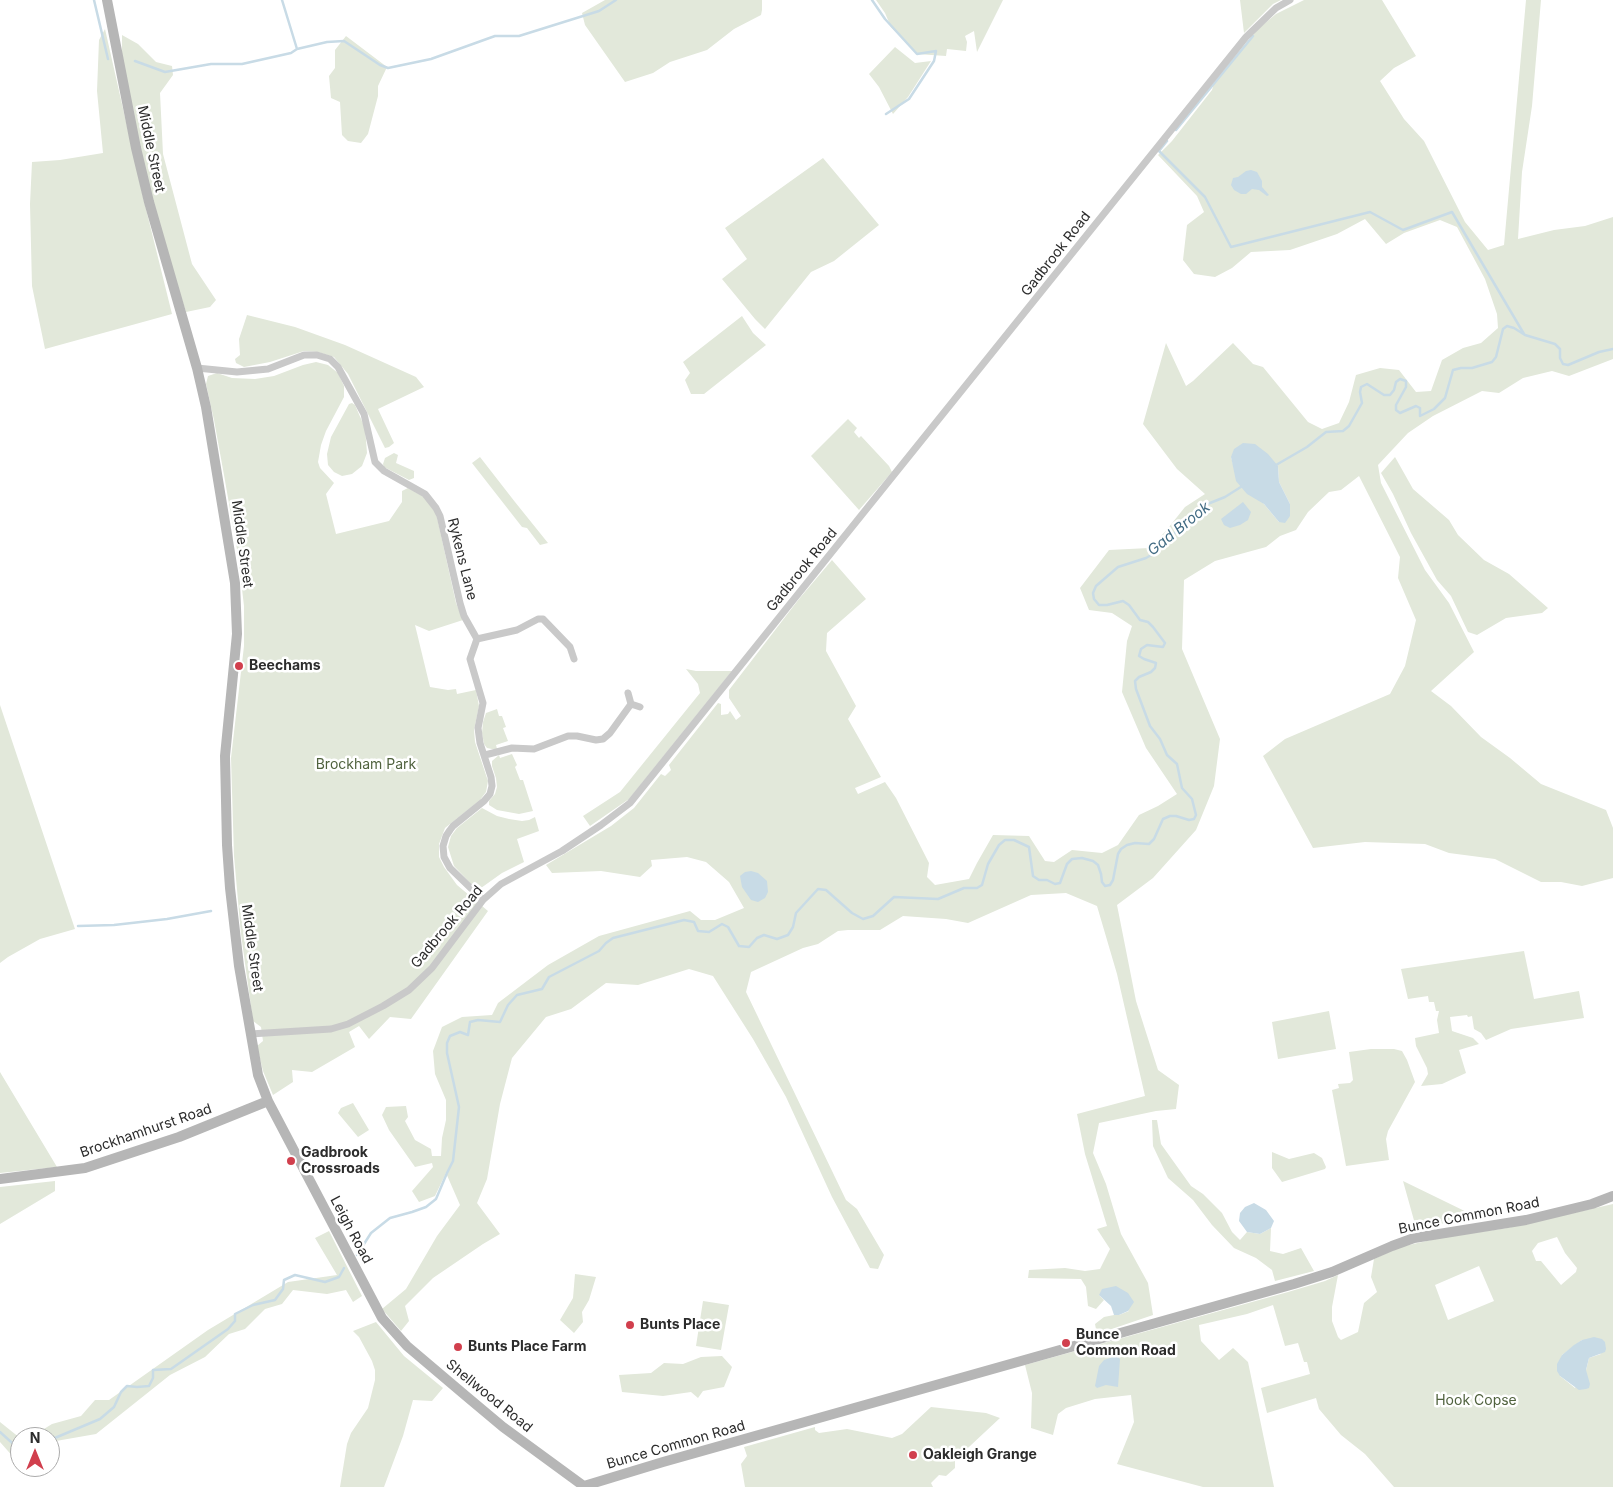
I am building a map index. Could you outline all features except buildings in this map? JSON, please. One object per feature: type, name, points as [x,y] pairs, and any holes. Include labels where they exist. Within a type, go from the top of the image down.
[{"type":"street","name":"Middle Street","points":[[107,0],[144,184],[160,247],[197,368],[206,407],[226,522],[236,599],[237,634],[225,756],[225,796],[234,920],[250,1034],[258,1075],[268,1101]]},
{"type":"street","name":"Gadbrook Road","points":[[250,1034],[331,1029],[348,1024],[410,990],[432,968],[483,900],[501,884],[562,850],[601,825],[630,803],[1246,37],[1276,8],[1290,0]]},
{"type":"street","name":"Rykens Lane","points":[[197,368],[228,372],[256,371],[304,356],[317,355],[330,359],[338,367],[364,414],[375,462],[384,471],[425,494],[436,508],[440,516],[460,603],[464,616],[476,639]]},
{"type":"street","points":[[483,900],[450,868],[444,858],[443,846],[446,836],[453,826],[484,802],[490,794],[492,786],[492,777],[480,743],[478,728],[483,702],[470,659],[476,639],[518,630],[538,619],[543,619],[570,647],[574,659]]},
{"type":"street","points":[[628,693],[631,704]]},
{"type":"street","points":[[485,755],[512,748],[534,750],[568,736],[596,740],[603,739],[610,733],[631,704]]},
{"type":"street","points":[[631,704],[640,707]]},
{"type":"street","name":"Brockhamhurst Road","points":[[0,1179],[85,1168],[179,1138],[268,1101]]},
{"type":"street","name":"Leigh Road","points":[[268,1101],[382,1318]]},
{"type":"street","name":"Bunce Common Road","points":[[584,1486],[1294,1284],[1332,1272],[1414,1238],[1526,1220],[1584,1206],[1613,1196]]},
{"type":"street","name":"Shellwood Road","points":[[382,1318],[406,1346],[466,1396],[510,1432],[584,1486]]},
{"type":"green space","points":[[605,0],[762,0],[762,10],[761,15],[734,29],[707,50],[670,62],[653,73],[625,82],[585,25],[582,13]]},
{"type":"green space","points":[[876,0],[1003,0],[977,52],[974,31],[965,36],[967,42],[966,51],[947,49],[946,56],[917,54],[891,27],[885,13]]},
{"type":"green space","points":[[1240,0],[1281,0],[1273,4],[1244,33]]},
{"type":"green space","points":[[1304,0],[1382,0],[1416,56],[1394,68],[1380,81],[1404,119],[1424,141],[1465,222],[1488,250],[1504,245],[1526,0],[1541,0],[1532,106],[1522,172],[1518,239],[1554,230],[1585,226],[1613,217],[1613,359],[1569,376],[1552,371],[1523,378],[1499,393],[1482,391],[1433,416],[1408,433],[1378,465],[1381,483],[1425,570],[1449,603],[1474,652],[1431,691],[1451,706],[1481,737],[1541,784],[1606,810],[1613,828],[1613,878],[1582,886],[1561,882],[1541,882],[1495,859],[1449,853],[1425,844],[1365,842],[1313,848],[1263,756],[1285,739],[1390,694],[1405,666],[1416,620],[1398,578],[1400,557],[1359,476],[1341,490],[1329,492],[1308,512],[1296,530],[1280,536],[1266,547],[1215,561],[1184,580],[1182,649],[1220,739],[1214,786],[1196,830],[1153,878],[1117,905],[1136,1001],[1158,1070],[1179,1085],[1176,1109],[1156,1111],[1099,1123],[1093,1153],[1106,1184],[1121,1234],[1148,1283],[1153,1315],[1097,1334],[1095,1324],[1104,1317],[1119,1315],[1129,1311],[1099,1295],[1104,1300],[1096,1309],[1088,1306],[1086,1287],[1081,1279],[1028,1278],[1029,1270],[1065,1268],[1085,1271],[1100,1269],[1110,1249],[1097,1229],[1107,1226],[1085,1154],[1077,1114],[1145,1096],[1117,974],[1097,906],[1066,893],[1031,895],[968,923],[946,919],[903,916],[880,930],[838,931],[818,944],[803,948],[751,972],[746,992],[846,1200],[857,1209],[884,1255],[878,1269],[870,1268],[832,1197],[786,1097],[753,1039],[713,976],[689,969],[638,985],[606,983],[571,1009],[546,1017],[512,1058],[500,1104],[487,1179],[477,1203],[500,1234],[433,1278],[405,1306],[409,1321],[401,1331],[382,1309],[406,1289],[437,1236],[460,1205],[446,1173],[435,1196],[419,1202],[412,1191],[433,1167],[432,1163],[415,1167],[389,1130],[382,1115],[386,1107],[406,1106],[408,1117],[405,1121],[415,1140],[431,1149],[432,1156],[441,1156],[446,1120],[446,1100],[435,1074],[433,1051],[442,1027],[462,1017],[492,1015],[498,1003],[548,965],[599,936],[690,911],[701,920],[715,920],[744,908],[729,882],[706,862],[687,857],[651,860],[652,866],[640,877],[601,871],[552,873],[546,865],[611,826],[634,808],[661,774],[665,776],[671,770],[669,765],[718,703],[721,704],[721,715],[728,714],[730,711],[736,720],[741,716],[729,698],[729,690],[799,599],[832,560],[866,599],[827,633],[826,651],[856,706],[848,719],[881,777],[855,788],[858,794],[885,782],[896,798],[929,863],[927,877],[935,885],[969,879],[993,835],[1029,836],[1045,861],[1054,862],[1072,850],[1102,853],[1118,845],[1139,815],[1177,794],[1146,748],[1122,692],[1127,641],[1132,626],[1112,613],[1089,610],[1080,588],[1109,550],[1149,548],[1185,507],[1205,494],[1177,469],[1143,424],[1166,343],[1186,386],[1233,343],[1253,364],[1263,367],[1308,422],[1322,429],[1339,423],[1349,402],[1356,375],[1380,368],[1399,370],[1416,392],[1431,391],[1442,360],[1463,348],[1481,343],[1498,328],[1497,314],[1485,279],[1457,227],[1440,220],[1404,233],[1386,244],[1365,219],[1337,234],[1290,250],[1251,252],[1232,268],[1215,277],[1194,274],[1183,260],[1187,225],[1204,212],[1197,196],[1158,155],[1172,141],[1212,90],[1215,80],[1258,29],[1276,14]],"holes":[[[1231,457],[1278,466],[1279,482],[1290,504],[1279,522],[1234,468]]]},
{"type":"green space","points":[[105,29],[172,314],[45,349],[32,286],[30,204],[32,162],[60,160],[103,153],[97,91],[99,40]]},
{"type":"green space","points":[[122,35],[138,44],[156,62],[172,66],[173,75],[160,93],[163,154],[192,264],[216,300],[210,307],[186,312],[167,253],[139,145],[122,65]]},
{"type":"green space","points":[[346,36],[387,67],[378,86],[378,96],[368,134],[361,143],[348,141],[342,135],[340,102],[331,98],[329,76],[335,68],[335,50]]},
{"type":"green space","points":[[895,47],[915,63],[931,61],[908,97],[893,114],[879,87],[869,74]]},
{"type":"green space","points":[[823,158],[879,225],[834,261],[811,272],[765,329],[722,279],[747,259],[725,228]]},
{"type":"green space","points":[[247,315],[295,327],[345,345],[416,377],[424,387],[378,409],[394,443],[385,448],[348,374],[334,357],[318,352],[304,351],[270,362],[244,367],[236,363],[235,359],[240,355],[239,339]]},
{"type":"green space","points":[[742,316],[753,333],[766,345],[704,394],[691,394],[685,380],[690,373],[683,362]]},
{"type":"green space","name":"Brockham Park","points":[[316,362],[328,365],[338,373],[344,386],[344,397],[326,431],[318,462],[320,468],[334,483],[326,494],[336,534],[389,521],[402,502],[402,491],[408,488],[424,497],[436,513],[456,603],[463,620],[429,631],[415,625],[430,687],[448,690],[456,689],[457,694],[476,690],[479,706],[474,730],[475,742],[488,781],[486,792],[480,800],[445,828],[439,844],[439,857],[457,885],[488,911],[411,1019],[390,1017],[369,1039],[359,1026],[349,1032],[355,1047],[312,1072],[292,1070],[293,1082],[273,1095],[263,1071],[257,1046],[263,1041],[261,1027],[253,1021],[241,934],[234,856],[231,758],[244,646],[244,606],[238,555],[206,384],[208,376],[217,373],[232,378],[255,379],[274,376]]},
{"type":"green space","points":[[349,404],[355,405],[365,428],[367,453],[362,466],[352,474],[342,476],[334,472],[328,465],[327,454],[331,437]]},
{"type":"green space","points":[[848,419],[857,428],[854,432],[859,438],[861,436],[889,466],[892,472],[859,510],[811,456]]},
{"type":"green space","points":[[394,453],[398,455],[396,463],[414,471],[414,478],[409,480],[384,467],[385,458]]},
{"type":"green space","points":[[480,457],[548,543],[540,545],[527,528],[522,527],[472,463]]},
{"type":"green space","points":[[1395,457],[1413,489],[1449,520],[1458,535],[1484,560],[1509,574],[1548,608],[1542,613],[1506,618],[1477,635],[1468,632],[1451,596],[1437,580],[1411,533],[1381,473]]},
{"type":"green space","points":[[686,669],[696,671],[732,671],[629,799],[590,826],[583,816],[620,792],[700,693],[698,684]]},
{"type":"green space","points":[[0,705],[75,929],[40,939],[0,963]]},
{"type":"green space","points":[[497,709],[506,727],[503,728],[508,741],[496,745],[497,749],[492,749],[487,748],[484,744],[483,722],[486,713]]},
{"type":"green space","points":[[512,754],[517,765],[515,767],[520,780],[523,780],[533,811],[519,814],[497,810],[489,805],[489,801],[495,794],[497,787],[492,761],[499,755],[500,758]]},
{"type":"green space","points":[[482,808],[497,816],[509,819],[522,821],[535,817],[539,831],[517,839],[524,862],[502,873],[481,888],[472,885],[454,866],[448,847],[451,836],[457,828]]},
{"type":"green space","points":[[1524,951],[1534,999],[1579,991],[1584,1018],[1511,1029],[1486,1040],[1481,1033],[1474,1029],[1472,1016],[1450,1017],[1452,1031],[1473,1038],[1479,1044],[1459,1050],[1466,1073],[1442,1084],[1421,1086],[1428,1074],[1416,1046],[1415,1038],[1439,1033],[1437,1020],[1439,1011],[1436,1011],[1434,1002],[1429,1002],[1428,996],[1408,999],[1401,969]]},
{"type":"green space","points":[[1329,1011],[1336,1049],[1278,1059],[1272,1022]]},
{"type":"green space","points":[[1371,1049],[1402,1051],[1415,1082],[1388,1131],[1386,1139],[1389,1160],[1346,1166],[1332,1090],[1339,1088],[1338,1084],[1350,1083],[1353,1080],[1349,1052]]},
{"type":"green space","points":[[0,1072],[57,1167],[0,1173]]},
{"type":"green space","points":[[353,1103],[369,1130],[358,1137],[338,1113],[341,1108]]},
{"type":"green space","points":[[1152,1120],[1157,1120],[1161,1144],[1191,1186],[1203,1194],[1222,1213],[1232,1232],[1240,1240],[1247,1232],[1260,1234],[1271,1228],[1270,1251],[1283,1254],[1301,1248],[1314,1271],[1275,1281],[1272,1270],[1256,1258],[1234,1248],[1212,1225],[1193,1200],[1168,1178],[1153,1146]]},
{"type":"green space","points":[[1272,1152],[1289,1159],[1314,1153],[1322,1158],[1326,1167],[1325,1169],[1282,1182],[1272,1168]]},
{"type":"green space","points":[[55,1181],[55,1191],[0,1224],[0,1187]]},
{"type":"green space","points":[[1403,1181],[1479,1218],[1439,1224],[1415,1224]]},
{"type":"green space","name":"Hook Copse","points":[[1613,1204],[1613,1487],[1394,1487],[1365,1454],[1341,1435],[1319,1409],[1316,1398],[1267,1413],[1261,1388],[1310,1374],[1307,1362],[1304,1362],[1298,1343],[1285,1346],[1273,1305],[1247,1314],[1199,1325],[1201,1341],[1219,1360],[1233,1348],[1248,1362],[1274,1487],[1203,1487],[1117,1464],[1134,1422],[1131,1395],[1095,1399],[1066,1408],[1058,1414],[1053,1435],[1031,1428],[1032,1393],[1025,1365],[1288,1292],[1338,1275],[1332,1307],[1332,1321],[1341,1340],[1358,1332],[1364,1303],[1377,1292],[1371,1277],[1374,1259],[1400,1247],[1440,1238],[1507,1228]],"holes":[[[1557,1237],[1565,1253],[1577,1268],[1576,1272],[1561,1285],[1541,1261],[1536,1261],[1532,1251],[1538,1243]],[[1479,1266],[1494,1301],[1448,1320],[1435,1285]],[[1582,1340],[1601,1354],[1589,1358],[1586,1370],[1575,1388],[1560,1376],[1562,1355]]]},
{"type":"green space","points":[[329,1231],[362,1296],[353,1302],[346,1290],[327,1294],[293,1290],[282,1304],[265,1309],[245,1329],[229,1334],[205,1357],[170,1375],[96,1434],[60,1440],[60,1427],[47,1427],[81,1416],[95,1400],[109,1400],[208,1330],[288,1282],[337,1275],[315,1238]]},
{"type":"green space","points":[[575,1274],[596,1277],[589,1300],[582,1312],[583,1322],[574,1333],[560,1320],[573,1298]]},
{"type":"green space","points":[[703,1301],[729,1305],[721,1350],[696,1346]]},
{"type":"green space","points":[[376,1322],[404,1356],[443,1388],[432,1401],[413,1400],[403,1436],[384,1487],[340,1487],[347,1444],[351,1433],[368,1408],[375,1380],[375,1370],[372,1361],[359,1337],[353,1331]]},
{"type":"green space","points":[[722,1356],[732,1367],[724,1387],[703,1391],[698,1398],[691,1392],[663,1396],[622,1392],[619,1375],[651,1373],[664,1363],[683,1364],[701,1357]]},
{"type":"green space","points":[[931,1407],[986,1413],[1000,1418],[955,1460],[955,1468],[946,1476],[939,1475],[931,1483],[933,1487],[745,1487],[741,1464],[747,1456],[744,1447],[815,1427],[815,1430],[819,1433],[847,1429],[892,1438],[902,1434]]},
{"type":"green space","points":[[0,1422],[10,1430],[10,1453],[0,1442]]},
{"type":"water","points":[[1251,170],[1257,172],[1262,181],[1262,187],[1269,195],[1267,196],[1259,190],[1252,189],[1246,194],[1241,194],[1234,190],[1231,185],[1233,178]]},
{"type":"water","points":[[1243,443],[1255,444],[1268,454],[1278,466],[1279,482],[1290,504],[1290,516],[1285,523],[1279,522],[1264,504],[1247,494],[1236,481],[1231,457],[1234,449]]},
{"type":"water","points":[[1243,502],[1251,512],[1248,520],[1230,528],[1224,525],[1221,519]]},
{"type":"water","points":[[745,872],[758,873],[767,881],[768,892],[765,898],[758,902],[751,900],[742,887],[740,876]]},
{"type":"water","points":[[1254,1203],[1266,1210],[1274,1221],[1271,1228],[1260,1234],[1247,1232],[1239,1221],[1240,1213],[1245,1207]]},
{"type":"water","points":[[1116,1286],[1128,1293],[1134,1302],[1128,1311],[1119,1315],[1114,1315],[1111,1306],[1099,1295],[1102,1289]]},
{"type":"water","points":[[1594,1337],[1605,1342],[1606,1349],[1605,1352],[1589,1358],[1586,1370],[1590,1384],[1589,1388],[1579,1390],[1560,1376],[1557,1371],[1557,1364],[1562,1355],[1574,1345],[1582,1340]]},
{"type":"water","points":[[1113,1357],[1120,1359],[1118,1387],[1106,1385],[1097,1388],[1095,1386],[1099,1366],[1104,1360]]},
{"type":"waterway","points":[[94,0],[108,59]]},
{"type":"waterway","points":[[282,0],[297,49]]},
{"type":"waterway","points":[[135,61],[165,72],[211,64],[242,64],[291,53],[297,49],[327,42],[344,41],[380,65],[388,68],[431,59],[495,36],[519,36],[599,11],[616,0]]},
{"type":"waterway","points":[[872,0],[885,19],[917,54],[936,51],[934,61],[909,99],[886,114]]},
{"type":"waterway","points":[[1176,130],[1253,36]]},
{"type":"waterway","points":[[1167,141],[1159,151],[1205,197],[1231,247],[1370,212],[1403,230],[1452,212],[1524,334]]},
{"type":"waterway","name":"Gad Brook","points":[[1276,465],[1307,447],[1326,432],[1343,431],[1349,426],[1362,403],[1361,387],[1367,384],[1384,395],[1390,395],[1394,390],[1396,382],[1400,379],[1406,381],[1406,387],[1396,405],[1396,410],[1400,413],[1416,406],[1420,408],[1420,416],[1434,409],[1445,398],[1453,370],[1472,368],[1492,362],[1496,357],[1503,329],[1507,326],[1525,335],[1555,344],[1560,349],[1560,358],[1563,364],[1568,365],[1599,352],[1613,349]]},
{"type":"waterway","name":"Gad Brook","points":[[357,1255],[371,1233],[390,1218],[426,1207],[436,1199],[453,1161],[459,1107],[447,1053],[447,1043],[450,1036],[460,1032],[468,1035],[470,1022],[478,1020],[500,1022],[508,1005],[517,995],[542,989],[549,977],[599,951],[613,938],[684,920],[694,922],[698,931],[709,932],[722,924],[728,927],[739,946],[749,947],[757,938],[764,935],[777,939],[788,935],[793,927],[796,913],[818,889],[826,890],[852,913],[863,919],[873,916],[894,897],[938,899],[964,888],[977,888],[982,885],[988,864],[999,845],[1005,840],[1014,840],[1029,847],[1033,876],[1039,880],[1047,880],[1055,884],[1060,883],[1067,864],[1072,859],[1082,858],[1093,861],[1098,865],[1102,882],[1105,886],[1110,885],[1121,849],[1135,843],[1149,844],[1154,839],[1163,819],[1170,816],[1189,820],[1194,819],[1196,815],[1192,799],[1182,788],[1177,764],[1167,755],[1160,739],[1150,726],[1136,689],[1135,681],[1139,677],[1151,672],[1155,668],[1156,663],[1139,656],[1141,649],[1147,645],[1163,647],[1165,643],[1148,622],[1140,620],[1129,605],[1123,601],[1099,605],[1094,599],[1093,593],[1096,586],[1118,567],[1153,554],[1164,545],[1192,514],[1205,505],[1225,497],[1244,485]]},
{"type":"waterway","points":[[78,926],[114,925],[167,919],[211,911]]},
{"type":"waterway","name":"Gad Brook","points":[[60,1436],[100,1419],[114,1407],[121,1392],[127,1386],[149,1386],[153,1378],[153,1370],[171,1369],[228,1329],[235,1321],[235,1314],[253,1305],[275,1300],[283,1289],[284,1280],[295,1275],[325,1282],[339,1277],[344,1268]]},
{"type":"waterway","name":"Gad Brook","points":[[0,1432],[10,1441]]},
{"type":"place","name":"Beechams","points":[[239,666]]},
{"type":"place","name":"Gadbrook Crossroads","points":[[291,1161]]},
{"type":"place","name":"Bunts Place","points":[[630,1325]]},
{"type":"place","name":"Bunce Common Road","points":[[1066,1343]]},
{"type":"place","name":"Bunts Place Farm","points":[[458,1347]]},
{"type":"place","name":"Oakleigh Grange","points":[[913,1455]]}]
